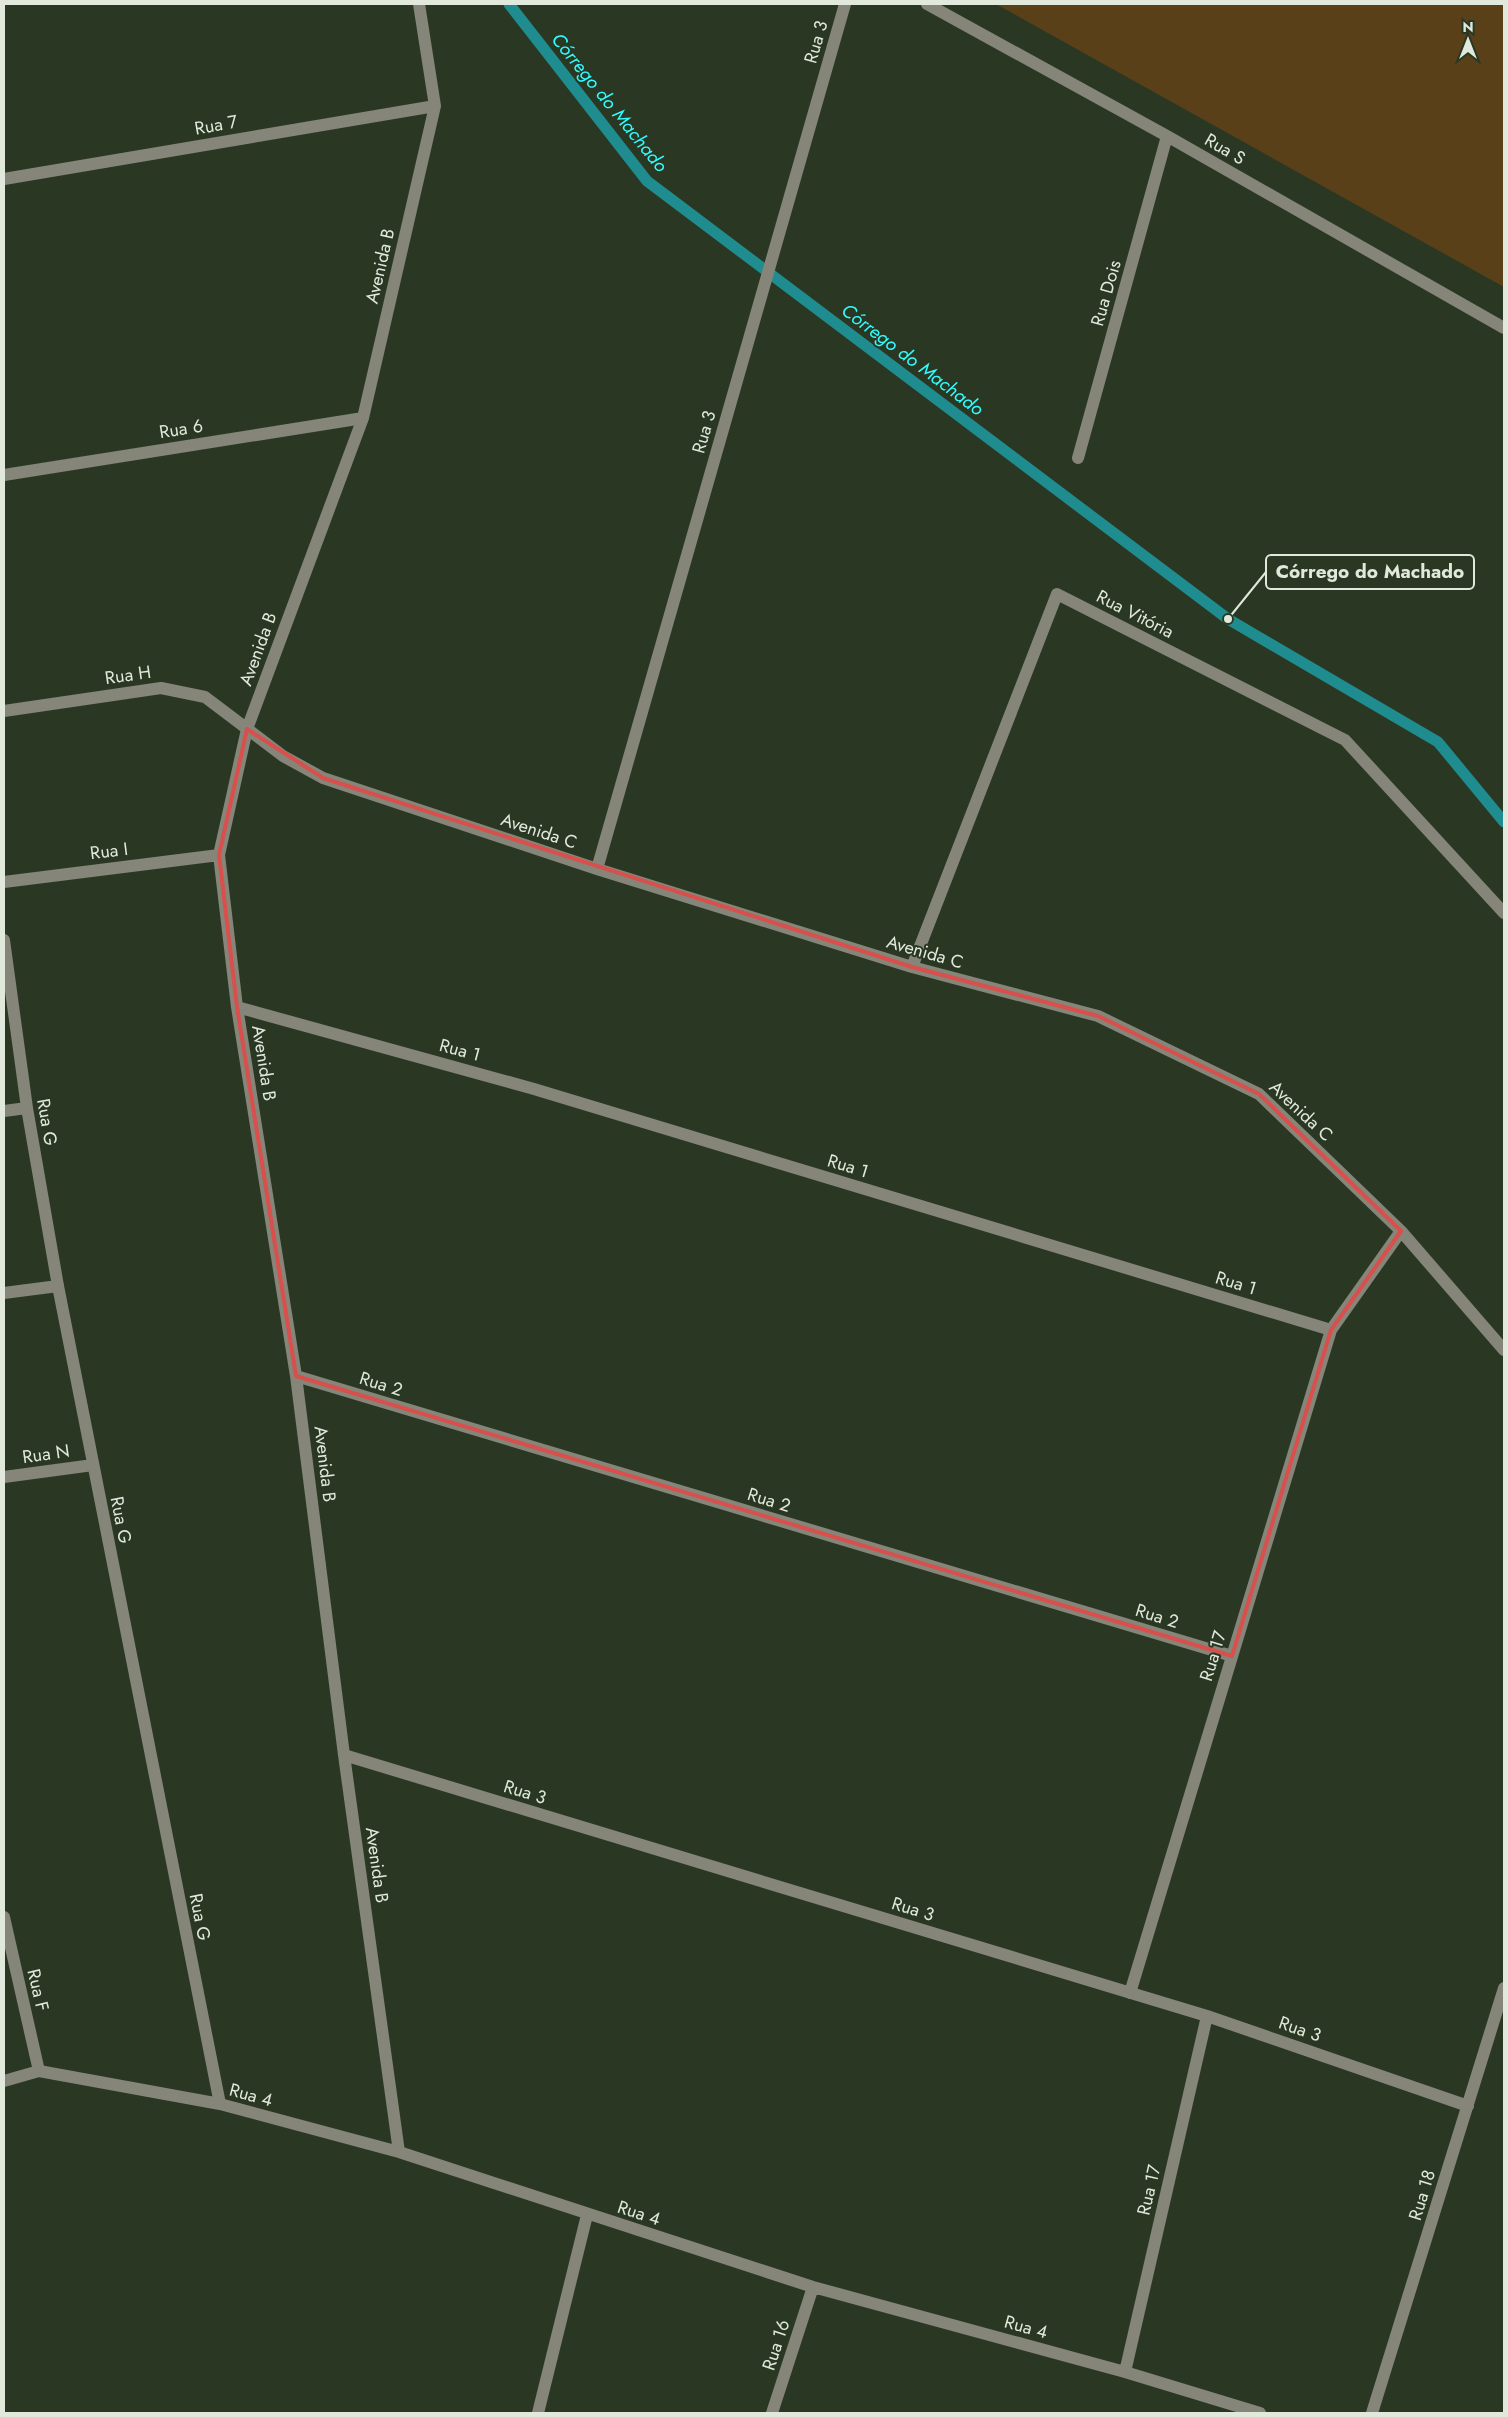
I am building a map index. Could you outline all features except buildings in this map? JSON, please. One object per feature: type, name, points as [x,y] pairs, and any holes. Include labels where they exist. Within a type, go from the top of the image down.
[{"type":"street","name":"Avenida B","points":[[399,2152],[344,1755],[296,1376],[237,1007],[218,855],[247,729],[363,418],[435,106],[419,4]]},
{"type":"street","name":"Rua 3","points":[[597,869],[845,4]]},
{"type":"street","name":"Rua S","points":[[927,4],[1167,136],[1504,328]]},
{"type":"street","name":"Rua 7","points":[[4,179],[435,106]]},
{"type":"street","name":"Rua Dois","points":[[1078,458],[1167,136]]},
{"type":"street","name":"Rua 6","points":[[4,475],[363,418]]},
{"type":"street","name":"Rua Vitória","points":[[912,967],[1057,594],[1345,740],[1504,914]]},
{"type":"street","name":"Rua H","points":[[4,711],[161,688],[206,697],[247,729]]},
{"type":"street","name":"Avenida C","points":[[247,729],[283,756],[323,778],[597,869],[912,967],[1098,1016],[1259,1094],[1401,1231],[1504,1350]]},
{"type":"street","name":"Rua I","points":[[4,882],[218,855]]},
{"type":"street","name":"Rua G","points":[[4,940],[26,1108],[58,1286],[220,2104]]},
{"type":"street","name":"Rua 1","points":[[237,1007],[534,1089],[1331,1330]]},
{"type":"street","points":[[4,1111],[26,1108]]},
{"type":"street","points":[[1331,1330],[1401,1231]]},
{"type":"street","points":[[4,1293],[58,1286]]},
{"type":"street","name":"Rua 17","points":[[1130,1993],[1331,1330]]},
{"type":"street","name":"Rua 2","points":[[296,1376],[1232,1656]]},
{"type":"street","name":"Rua N","points":[[4,1477],[93,1465]]},
{"type":"street","name":"Rua 3","points":[[344,1755],[1207,2016],[1468,2106]]},
{"type":"street","name":"Rua F","points":[[4,1917],[39,2071]]},
{"type":"street","name":"Rua 18","points":[[1372,2413],[1504,1988]]},
{"type":"street","name":"Rua 17","points":[[1125,2372],[1207,2016]]},
{"type":"street","name":"Rua 4","points":[[4,2081],[39,2071],[220,2104],[399,2152],[587,2215],[813,2287],[1125,2372],[1260,2413]]},
{"type":"street","points":[[538,2413],[587,2215]]},
{"type":"street","name":"Rua 16","points":[[772,2413],[813,2287]]},
{"type":"highlighted area","points":[[247,729],[323,778],[912,967],[1098,1016],[1259,1094],[1401,1231],[1331,1330],[1232,1656],[296,1376],[237,1007],[219,855]]},
{"type":"shaded area","points":[[996,4],[1504,4],[1504,287]]},
{"type":"waterway","name":"Córrego do Machado","points":[[509,4],[647,181],[1228,619],[1438,742],[1504,822]]},
{"type":"place","name":"Córrego do Machado","points":[[1228,619]]}]
